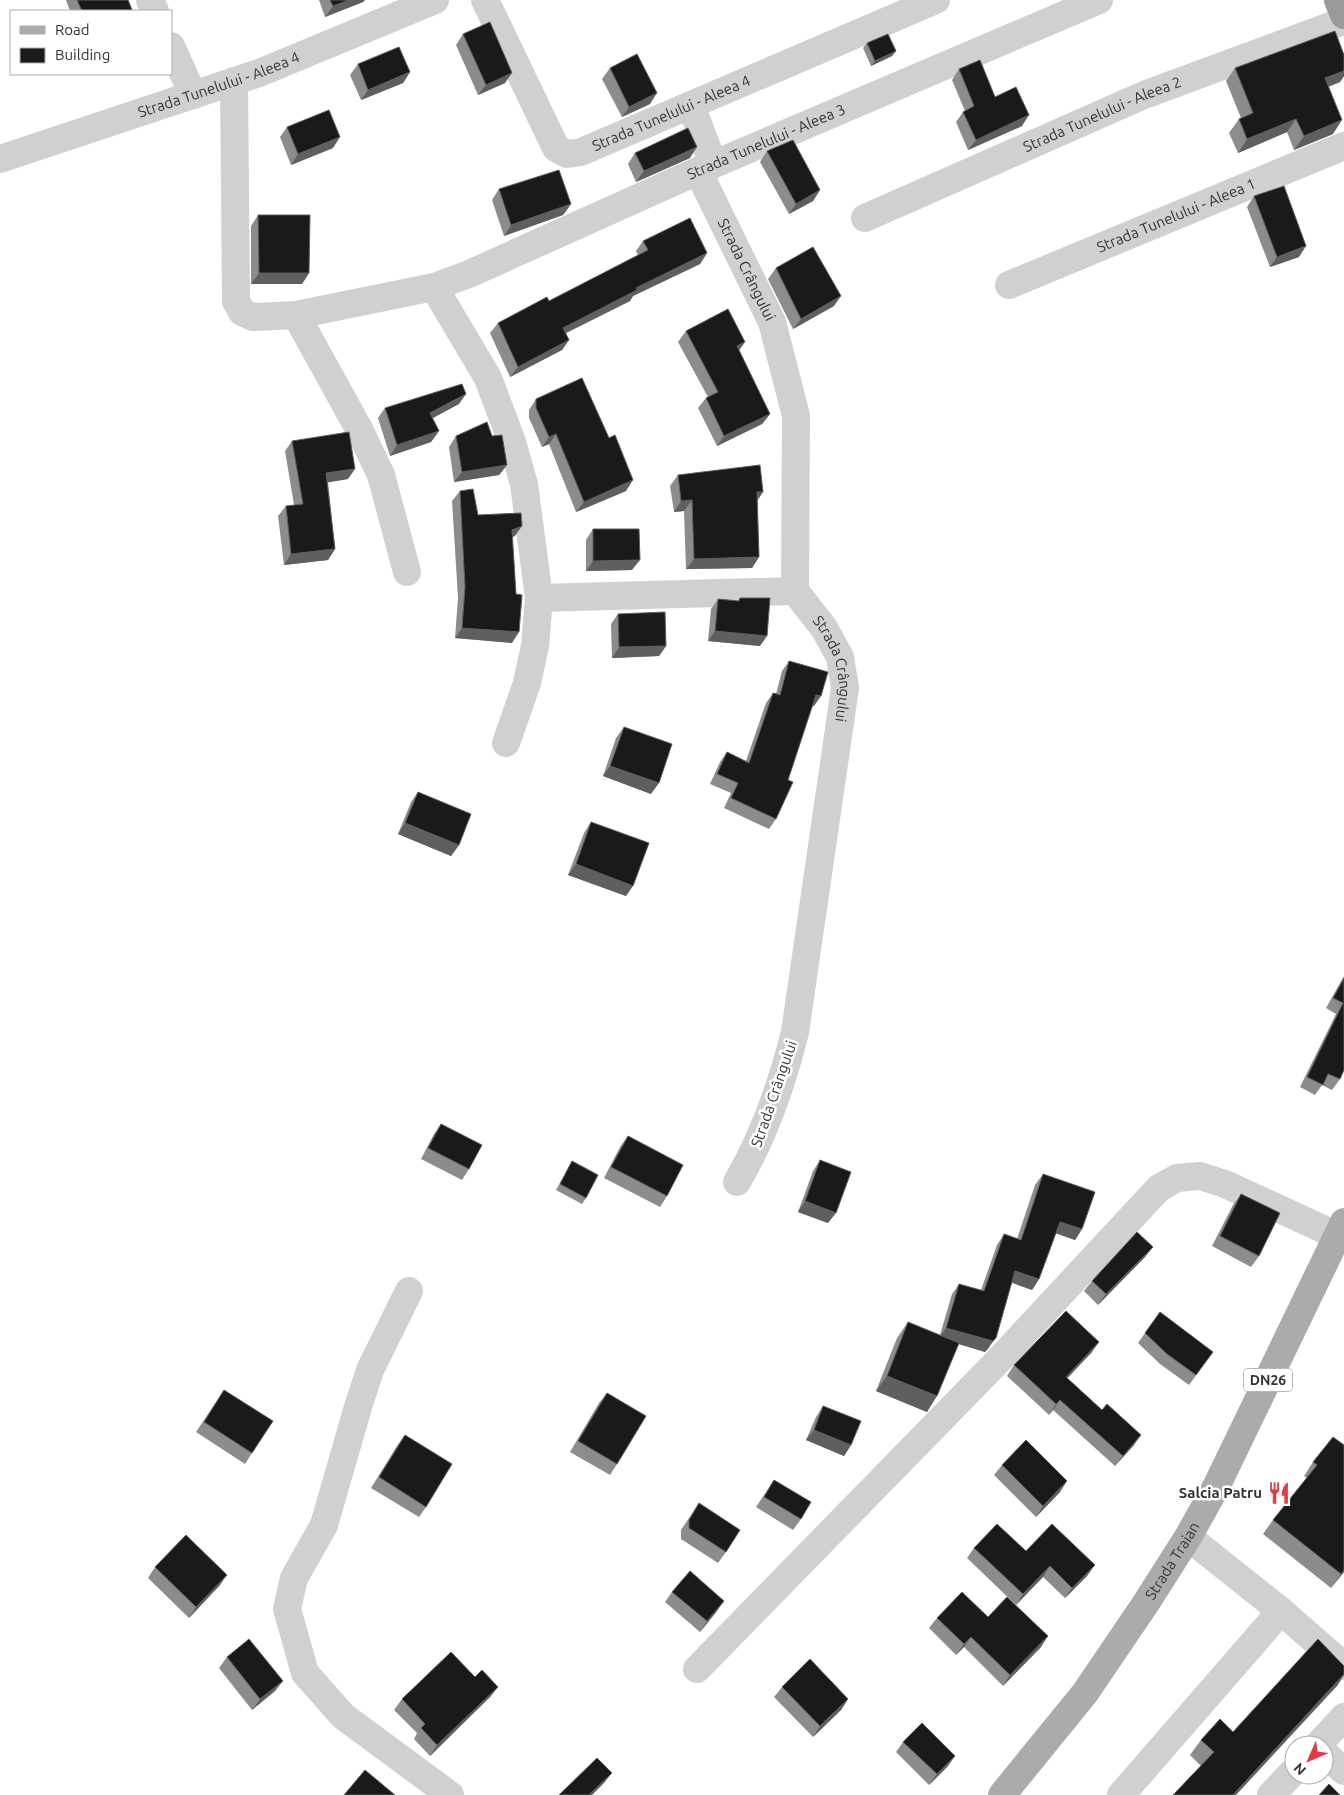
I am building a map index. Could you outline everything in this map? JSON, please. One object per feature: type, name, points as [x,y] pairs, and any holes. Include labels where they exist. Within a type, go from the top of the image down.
[{"type":"highway","points":[[1338,0],[1344,15]]},
{"type":"main road","name":"Strada Traian","points":[[1003,1795],[1085,1693],[1146,1604],[1188,1537],[1217,1485],[1341,1229]]},
{"type":"street","name":"Strada Tunelului - Aleea 4","points":[[0,159],[259,72],[389,8],[435,0]]},
{"type":"street","name":"Strada Tunelului - Aleea 4","points":[[485,0],[556,148],[567,154],[580,152],[936,0]]},
{"type":"street","name":"Strada Tunelului - Aleea 3","points":[[234,81],[236,301],[242,312],[253,317],[296,315],[434,287],[469,274],[705,167],[1099,0]]},
{"type":"street","name":"Strada Tunelului - Aleea 2","points":[[865,218],[1144,95],[1344,21]]},
{"type":"street","points":[[172,48],[193,95]]},
{"type":"street","name":"Strada Crângului","points":[[691,105],[705,167],[772,322],[796,416],[795,591],[824,628],[840,657],[845,688],[795,1032],[785,1069],[754,1154],[737,1182]]},
{"type":"street","name":"Strada Tunelului - Aleea 1","points":[[1009,285],[1344,146]]},
{"type":"street","points":[[434,287],[488,378],[512,442],[524,484],[539,598],[535,646],[527,683],[506,743]]},
{"type":"street","points":[[296,315],[360,428],[381,475],[407,572]]},
{"type":"street","points":[[539,598],[795,591]]},
{"type":"street","points":[[697,1669],[1000,1359],[1159,1188],[1177,1178],[1200,1176],[1341,1229]]},
{"type":"street","points":[[409,1291],[370,1370],[324,1525],[294,1578],[287,1609],[305,1673],[343,1716],[450,1795]]},
{"type":"street","points":[[1188,1537],[1281,1611],[1344,1666]]},
{"type":"street","points":[[1121,1795],[1281,1611]]},
{"type":"street","points":[[1327,1735],[1344,1717]]},
{"type":"street","points":[[1334,1762],[1344,1771]]},
{"type":"street","points":[[1271,1795],[1284,1781]]},
{"type":"building","points":[[77,0],[128,0],[132,10],[82,10]]},
{"type":"building","points":[[330,0],[349,0],[333,6]]},
{"type":"building","points":[[490,22],[512,73],[486,85],[463,34]]},
{"type":"building","points":[[1335,31],[1344,55],[1344,71],[1325,78],[1342,120],[1304,136],[1296,119],[1247,139],[1239,119],[1253,113],[1235,68]]},
{"type":"building","points":[[888,34],[896,51],[875,61],[867,43]]},
{"type":"building","points":[[399,47],[410,72],[368,90],[358,64]]},
{"type":"building","points":[[637,54],[657,93],[629,107],[610,68]]},
{"type":"building","points":[[980,60],[995,97],[1016,87],[1029,115],[976,140],[963,112],[974,106],[959,69]]},
{"type":"building","points":[[329,110],[340,137],[298,154],[287,127]]},
{"type":"building","points":[[688,128],[697,147],[644,171],[635,153]]},
{"type":"building","points":[[793,140],[820,190],[796,204],[767,151]]},
{"type":"building","points":[[559,170],[571,204],[511,225],[499,189]]},
{"type":"building","points":[[1284,186],[1306,246],[1277,257],[1254,196]]},
{"type":"building","points":[[258,215],[310,215],[309,273],[259,273]]},
{"type":"building","points":[[690,218],[707,253],[636,288],[637,290],[563,328],[569,340],[518,367],[498,323],[547,297],[549,301],[648,250],[643,241]]},
{"type":"building","points":[[813,247],[841,296],[801,319],[776,268]]},
{"type":"building","points":[[728,309],[745,342],[737,346],[770,414],[724,436],[706,398],[718,392],[686,331]]},
{"type":"building","points":[[582,378],[609,438],[615,435],[633,480],[584,502],[556,434],[549,437],[536,408],[536,399]]},
{"type":"building","points":[[462,384],[466,394],[430,413],[439,431],[397,445],[385,408]]},
{"type":"building","points":[[487,422],[492,436],[502,435],[507,465],[462,472],[456,436]]},
{"type":"building","points":[[349,432],[355,469],[326,473],[335,549],[291,554],[286,506],[303,504],[292,441]]},
{"type":"building","points":[[760,465],[763,492],[757,492],[759,557],[694,559],[692,500],[681,501],[678,475]]},
{"type":"building","points":[[473,489],[478,515],[521,513],[522,526],[512,530],[516,594],[522,595],[519,632],[462,628],[465,587],[460,491]]},
{"type":"building","points":[[593,529],[639,529],[640,560],[593,561]]},
{"type":"building","points":[[740,598],[770,598],[767,636],[715,631],[718,599],[739,601]]},
{"type":"building","points":[[665,612],[666,646],[619,647],[618,614]]},
{"type":"building","points":[[789,661],[828,672],[821,696],[816,695],[788,780],[793,782],[776,819],[731,798],[738,783],[717,774],[727,752],[749,763],[773,693],[780,695]]},
{"type":"building","points":[[624,727],[672,744],[659,783],[610,766]]},
{"type":"building","points":[[418,792],[471,814],[459,845],[405,823]]},
{"type":"building","points":[[591,822],[649,843],[633,886],[576,864]]},
{"type":"building","points":[[1344,978],[1344,1070],[1340,1079],[1328,1074],[1323,1085],[1307,1077],[1343,1003],[1333,998]]},
{"type":"building","points":[[441,1124],[482,1145],[469,1169],[428,1148]]},
{"type":"building","points":[[628,1136],[683,1165],[667,1196],[611,1167]]},
{"type":"building","points":[[820,1160],[851,1172],[836,1213],[805,1201]]},
{"type":"building","points":[[572,1161],[598,1175],[586,1198],[560,1184]]},
{"type":"building","points":[[1043,1174],[1095,1192],[1082,1229],[1060,1222],[1039,1279],[1015,1271],[996,1338],[993,1341],[946,1328],[959,1284],[984,1291],[1004,1234],[1021,1240]]},
{"type":"building","points":[[1241,1194],[1280,1213],[1259,1256],[1220,1236]]},
{"type":"building","points":[[1137,1232],[1153,1247],[1106,1294],[1092,1281]]},
{"type":"building","points":[[1066,1311],[1099,1342],[1066,1377],[1102,1410],[1107,1404],[1141,1435],[1123,1456],[1060,1400],[1056,1404],[1014,1365]]},
{"type":"building","points":[[1160,1312],[1213,1352],[1196,1375],[1167,1354],[1145,1333]]},
{"type":"building","points":[[908,1322],[959,1343],[937,1396],[887,1376]]},
{"type":"building","points":[[224,1390],[273,1421],[252,1453],[204,1422]]},
{"type":"building","points":[[607,1393],[646,1416],[617,1464],[578,1441]]},
{"type":"building","points":[[823,1406],[861,1421],[851,1445],[814,1430]]},
{"type":"building","points":[[405,1435],[452,1464],[426,1507],[379,1477]]},
{"type":"building","points":[[1333,1437],[1344,1445],[1344,1570],[1341,1574],[1273,1520],[1317,1465],[1313,1462]]},
{"type":"building","points":[[1026,1440],[1067,1481],[1043,1506],[1002,1465]]},
{"type":"building","points":[[774,1480],[811,1502],[801,1519],[764,1497]]},
{"type":"building","points":[[699,1503],[740,1530],[726,1552],[689,1528],[689,1520]]},
{"type":"building","points":[[997,1524],[1026,1551],[1052,1524],[1095,1565],[1072,1588],[1050,1566],[1023,1594],[974,1548]]},
{"type":"building","points":[[186,1535],[227,1575],[196,1607],[155,1567]]},
{"type":"building","points":[[690,1571],[724,1601],[707,1621],[672,1592]]},
{"type":"building","points":[[962,1592],[988,1617],[1007,1597],[1048,1636],[1010,1675],[971,1637],[964,1644],[937,1618]]},
{"type":"building","points":[[249,1639],[283,1681],[260,1699],[227,1657]]},
{"type":"building","points":[[1318,1639],[1344,1666],[1344,1674],[1288,1735],[1284,1735],[1284,1739],[1233,1795],[1173,1795],[1214,1752],[1201,1740],[1220,1719],[1233,1732]]},
{"type":"building","points":[[451,1652],[475,1677],[482,1670],[498,1687],[437,1745],[421,1728],[425,1724],[402,1699]]},
{"type":"building","points":[[810,1659],[848,1699],[820,1726],[782,1687]]},
{"type":"building","points":[[922,1723],[955,1756],[937,1774],[903,1742]]},
{"type":"building","points":[[597,1758],[612,1773],[589,1795],[559,1795]]},
{"type":"building","points":[[365,1770],[395,1795],[344,1795]]},
{"type":"building","points":[[1330,1785],[1340,1795],[1319,1795]]},
{"type":"place","name":"Salcia Patru","points":[[1279,1493]]}]
